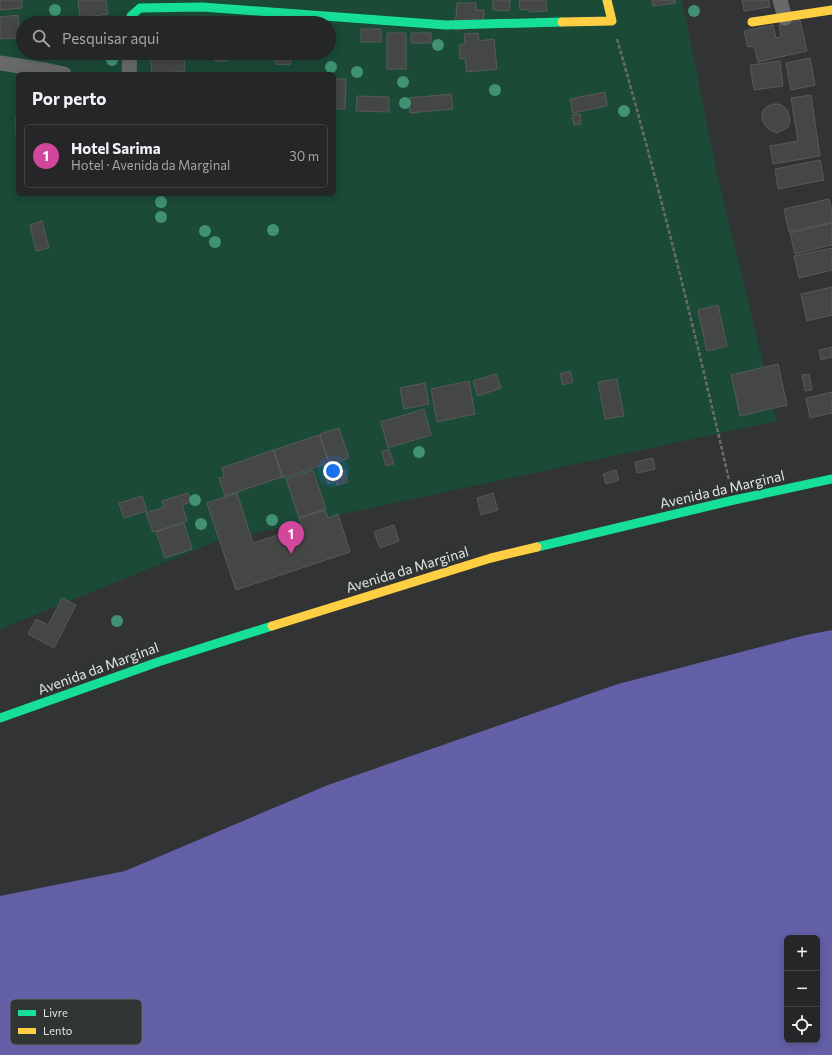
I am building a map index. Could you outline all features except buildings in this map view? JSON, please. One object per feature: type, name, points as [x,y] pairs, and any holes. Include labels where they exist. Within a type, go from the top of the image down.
[{"type":"main road","points":[[336,17],[446,25],[612,21],[608,0]]},
{"type":"main road","points":[[131,16],[140,8],[202,7],[315,16]]},
{"type":"main road","points":[[752,22],[784,18],[830,7]]},
{"type":"main road","name":"Avenida da Marginal","points":[[0,718],[158,662],[491,558],[734,500],[832,479]]},
{"type":"street","points":[[780,0],[784,18]]},
{"type":"street","points":[[129,72],[130,60]]},
{"type":"street","points":[[0,63],[54,72]]},
{"type":"path","points":[[612,21],[647,142],[693,323],[734,500]]},
{"type":"green space","points":[[0,0],[682,0],[717,173],[777,421],[218,541],[0,629]]},
{"type":"shaded area","points":[[832,630],[832,1055],[0,1055],[0,896],[125,871],[328,785],[618,684],[806,635]]},
{"type":"traffic: fast","points":[[131,16],[140,8],[202,7],[324,16]]},
{"type":"traffic: fast","points":[[336,17],[446,25],[562,22]]},
{"type":"traffic: fast","points":[[537,547],[734,500],[832,479]]},
{"type":"traffic: fast","points":[[0,718],[158,662],[272,626]]},
{"type":"traffic: slow","points":[[562,22],[612,21],[607,0]]},
{"type":"traffic: slow","points":[[752,22],[832,10]]},
{"type":"traffic: slow","points":[[272,626],[491,558],[537,547]]},
{"type":"place","name":"Hotel Sarima","points":[[291,554]]}]
